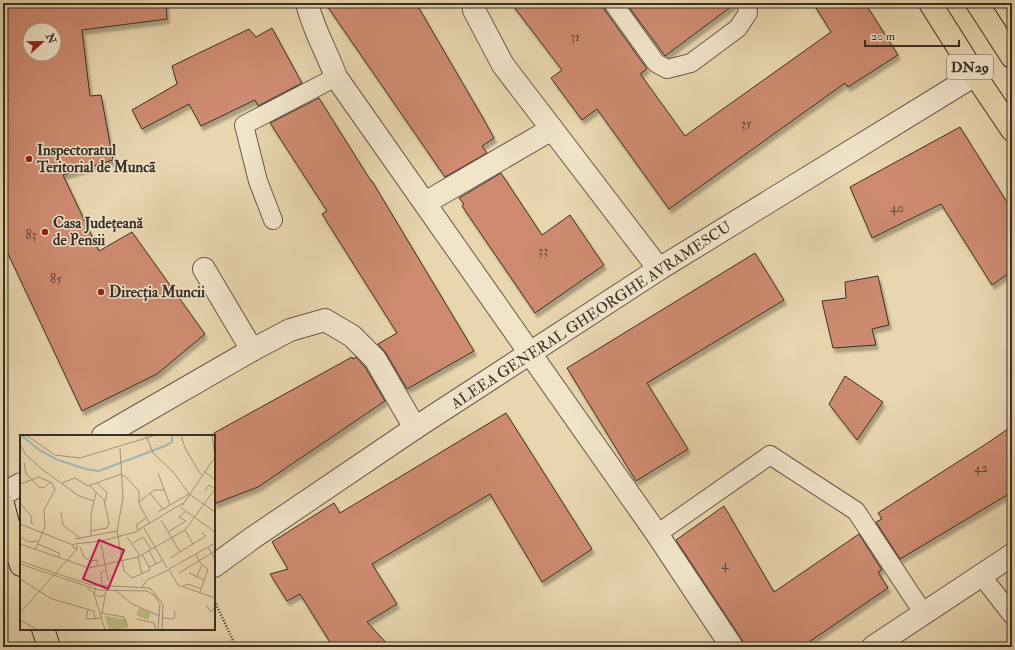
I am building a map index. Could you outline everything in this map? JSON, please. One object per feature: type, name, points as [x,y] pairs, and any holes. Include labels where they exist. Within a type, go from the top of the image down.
[{"type":"main road","name":"DN29","points":[[930,3],[975,76],[1012,130]]},
{"type":"main road","name":"DN29","points":[[977,3],[1012,57]]},
{"type":"main road","points":[[3,504],[20,562]]},
{"type":"main road","points":[[43,630],[49,647]]},
{"type":"street","points":[[307,3],[310,14],[336,77],[657,534],[732,647]]},
{"type":"street","points":[[473,3],[474,10],[503,65],[659,269]]},
{"type":"street","name":"ALEEA GENERAL GHEORGHE AVRAMESCU","points":[[215,565],[254,537],[415,428],[659,269],[975,76]]},
{"type":"street","points":[[425,203],[552,129]]},
{"type":"street","points":[[204,269],[252,350]]},
{"type":"street","points":[[105,435],[252,350],[290,330],[325,320],[352,336],[375,359],[415,428]]},
{"type":"street","points":[[3,494],[20,485]]},
{"type":"street","points":[[873,647],[1012,555]]},
{"type":"lane","points":[[613,3],[656,63],[666,69],[692,63],[738,28],[748,13],[747,3]]},
{"type":"lane","points":[[273,220],[258,181],[244,125],[336,77]]},
{"type":"lane","points":[[657,534],[770,455],[856,511],[924,614]]},
{"type":"lane","points":[[981,575],[1012,615]]},
{"type":"path","points":[[215,602],[236,647]]},
{"type":"building","points":[[3,3],[166,3],[167,19],[82,30],[90,96],[101,95],[113,160],[63,175],[99,251],[132,232],[205,334],[157,374],[82,411],[3,243],[3,120],[4,101],[8,101],[3,57]]},
{"type":"building","points":[[325,3],[416,3],[494,138],[482,146],[487,153],[445,177]]},
{"type":"building","points":[[511,3],[603,3],[604,9],[647,69],[641,73],[641,75],[685,136],[831,32],[813,3],[865,3],[898,55],[848,87],[845,83],[669,209],[597,109],[582,120],[551,78],[562,70]]},
{"type":"building","points":[[626,3],[736,3],[665,56]]},
{"type":"building","points":[[272,28],[302,83],[258,106],[255,100],[201,126],[189,104],[142,129],[132,110],[177,84],[172,66],[249,29],[256,37]]},
{"type":"building","points":[[319,98],[372,181],[474,351],[407,389],[386,353],[378,344],[397,333],[322,214],[327,211],[270,123]]},
{"type":"building","points":[[960,127],[1012,210],[1012,271],[992,285],[941,204],[872,238],[850,187]]},
{"type":"building","points":[[501,173],[542,235],[570,215],[604,265],[535,313],[462,206],[464,204],[459,198]]},
{"type":"building","points":[[755,253],[784,300],[647,383],[688,449],[636,481],[567,368]]},
{"type":"building","points":[[878,276],[889,325],[872,329],[876,345],[833,348],[822,301],[846,298],[845,282]]},
{"type":"building","points":[[352,357],[353,359],[356,357],[365,367],[385,401],[258,487],[215,504],[214,433]]},
{"type":"building","points":[[845,376],[883,402],[857,440],[829,404]]},
{"type":"building","points":[[506,413],[592,549],[542,582],[490,494],[372,564],[397,604],[367,622],[390,647],[333,647],[300,594],[287,601],[270,574],[288,569],[272,542],[334,503],[340,513]]},
{"type":"building","points":[[1012,426],[1012,492],[900,559],[876,522],[882,519],[878,513]]},
{"type":"building","points":[[724,506],[774,592],[859,534],[882,570],[878,572],[888,588],[806,644],[799,647],[745,647],[742,640],[676,540]]},
{"type":"place","name":"Inspectoratul Teritorial de Muncã","points":[[29,159]]},
{"type":"place","name":"Casa Județeană de Pensii","points":[[45,232]]},
{"type":"place","name":"Direcția Muncii","points":[[101,292]]}]
